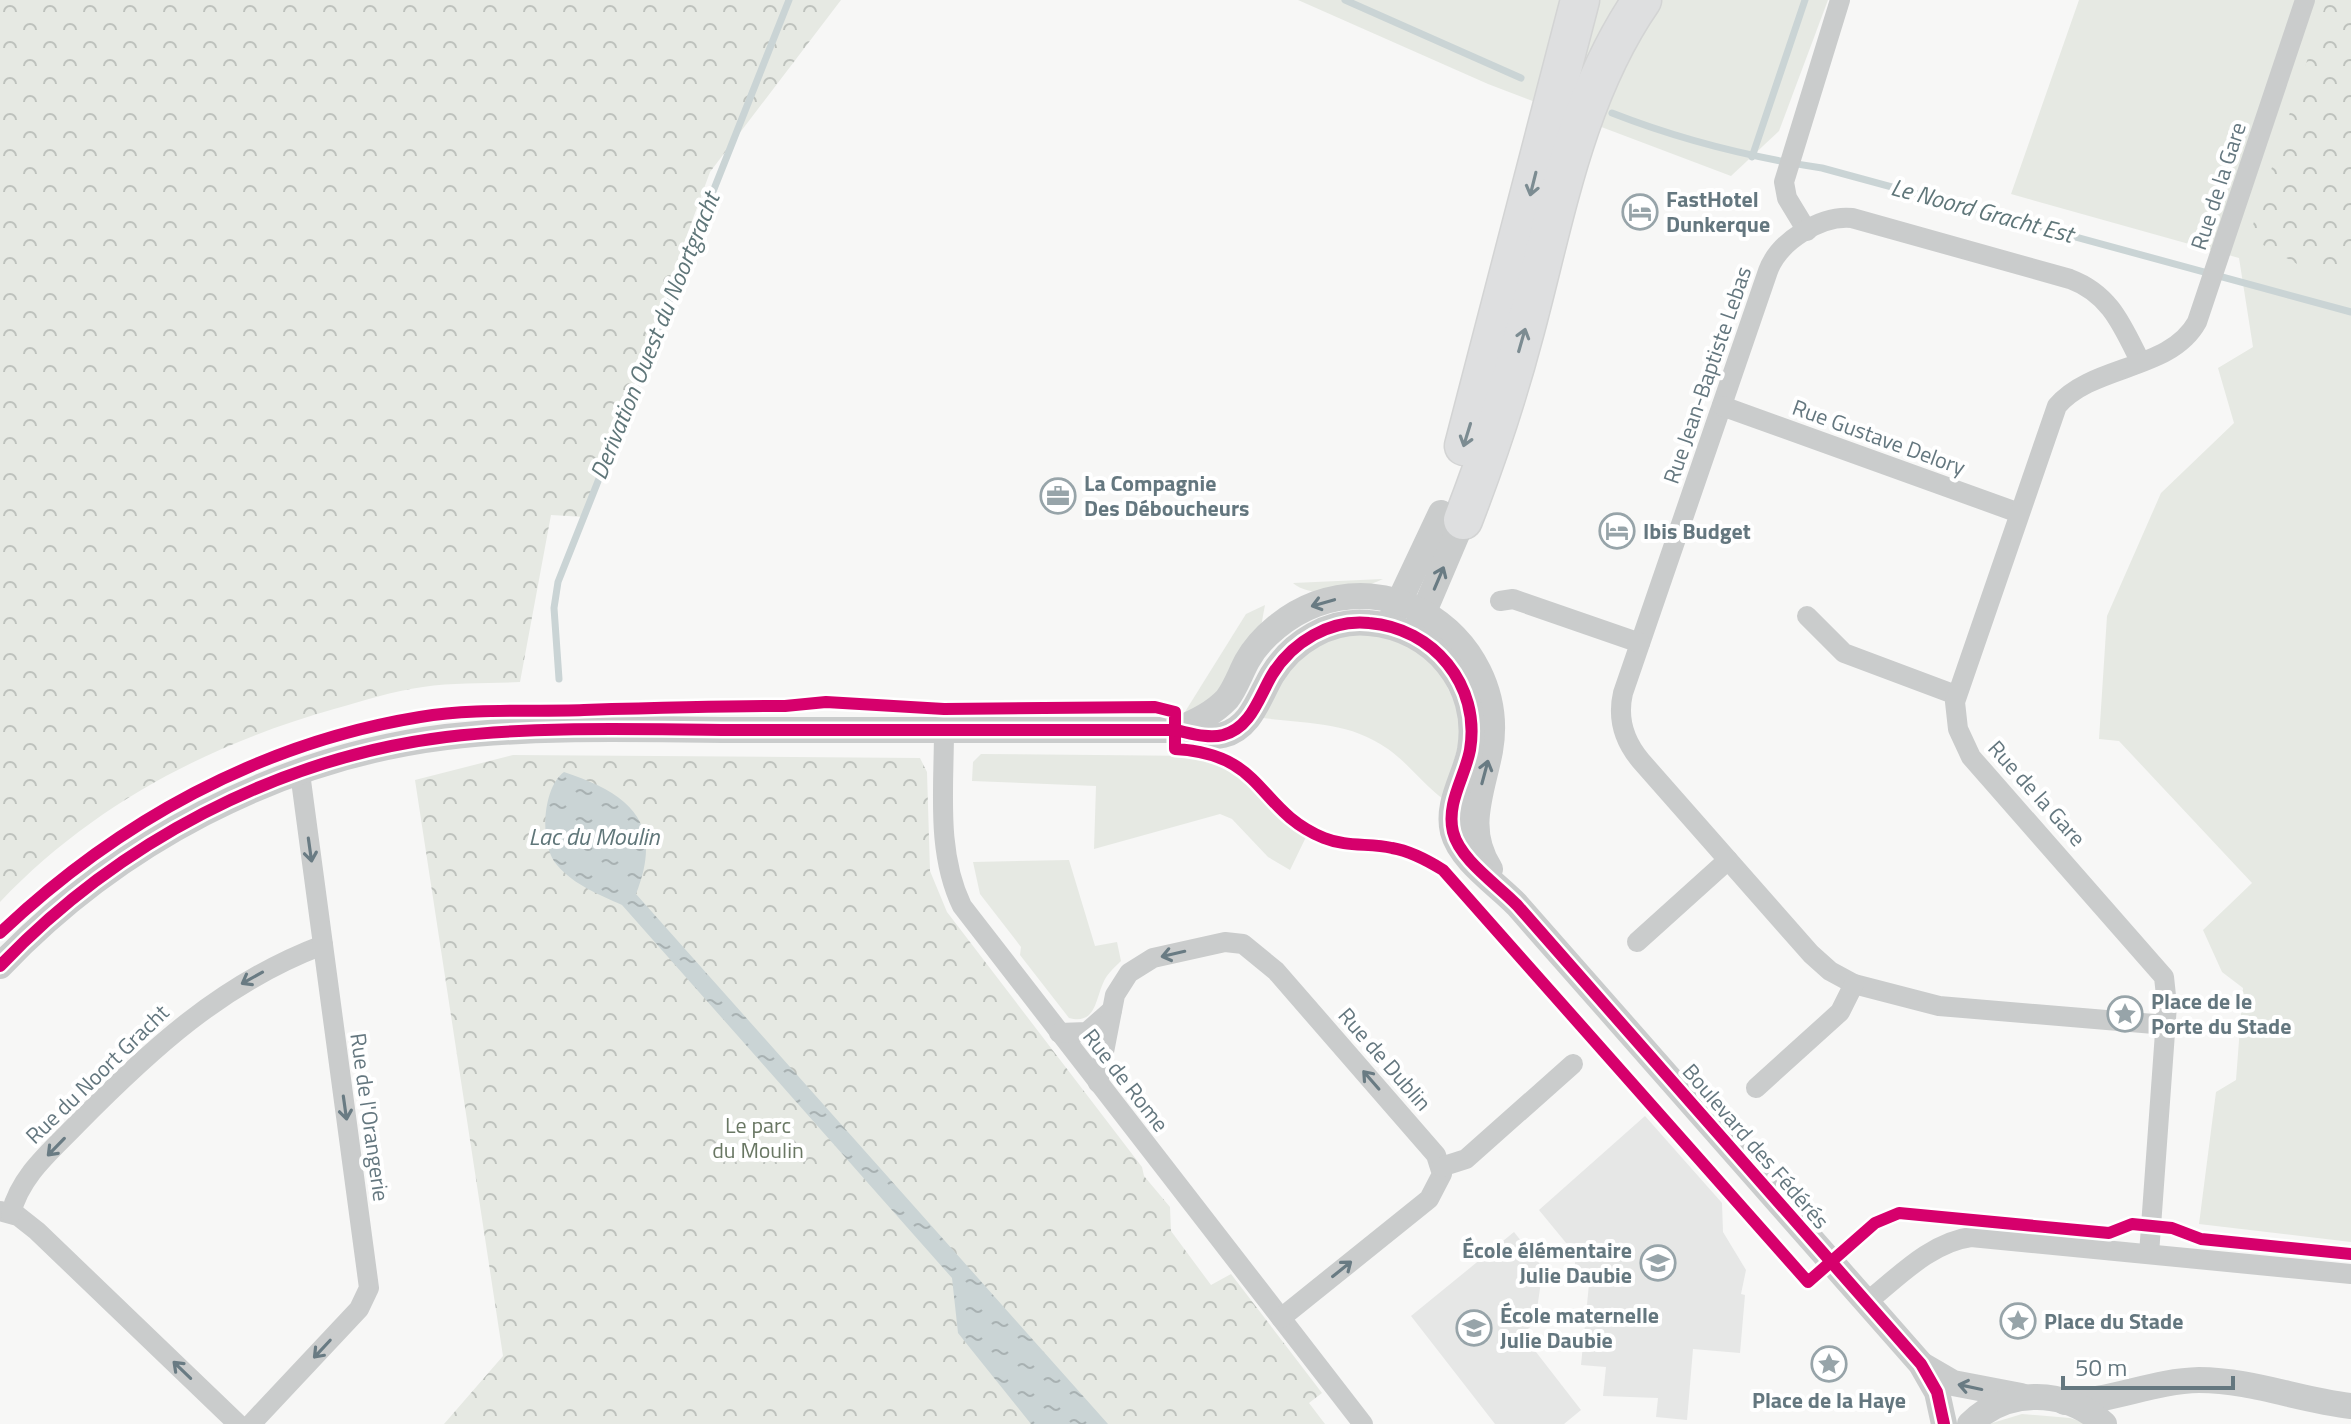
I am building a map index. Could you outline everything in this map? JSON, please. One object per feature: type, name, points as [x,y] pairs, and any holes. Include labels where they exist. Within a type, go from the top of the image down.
[{"type":"highway","points":[[1564,65],[1572,0]]},
{"type":"highway","points":[[1452,517],[1479,395],[1580,0]]},
{"type":"highway","points":[[1552,225],[1602,0]]},
{"type":"highway","points":[[1452,517],[1499,420],[1552,225],[1598,77],[1642,0]]},
{"type":"street","points":[[1807,231],[1787,198],[1784,182],[1840,0]]},
{"type":"street","name":"Rue de la Gare","points":[[2149,1254],[2167,985],[2160,968],[1967,751],[1956,722],[1956,695],[2057,406],[2079,388],[2187,336],[2197,322],[2305,0]]},
{"type":"street","name":"Rue Jean-Baptiste Lebas","points":[[2140,361],[2112,307],[2082,283],[1852,218],[1837,217],[1782,247],[1772,260],[1640,643],[1621,703],[1621,724],[1627,743],[1811,954],[1830,971],[1854,984],[1966,1010],[2166,1025]]},
{"type":"street","name":"Rue Gustave Delory","points":[[1722,406],[2019,513]]},
{"type":"street","points":[[1394,614],[1452,517]]},
{"type":"street","points":[[0,966],[67,903],[139,850],[218,806],[300,773],[402,745],[511,731],[1175,730],[1210,736],[1228,734],[1248,718],[1280,664],[1307,639],[1341,624],[1394,614],[1419,624],[1452,517]]},
{"type":"street","points":[[1500,601],[1513,599],[1640,643]]},
{"type":"street","points":[[1807,616],[1844,653],[1956,695]]},
{"type":"street","name":"Boulevard des Fédérés","points":[[1419,624],[1448,663],[1469,707],[1471,747],[1452,812],[1455,839],[1517,905],[1921,1364],[1937,1392],[1944,1424]]},
{"type":"street","name":"Rue de Rome","points":[[944,730],[944,845],[951,881],[969,917],[1363,1424]]},
{"type":"street","name":"Rue de l'Orangerie","points":[[251,1424],[359,1309],[369,1288],[300,773]]},
{"type":"street","points":[[1637,942],[1728,860]]},
{"type":"street","name":"Rue de Dublin","points":[[1098,1083],[1112,1010],[1123,980],[1144,962],[1225,942],[1243,944],[1276,971],[1436,1155],[1441,1167]]},
{"type":"street","name":"Rue du Noort Gracht","points":[[6,1212],[26,1177],[170,1033],[238,985],[323,945]]},
{"type":"street","points":[[1756,1088],[1840,1012],[1854,984]]},
{"type":"street","name":"Rue de Dublin","points":[[1059,1033],[1087,1032],[1112,1010]]},
{"type":"street","points":[[1281,1318],[1429,1199],[1441,1180],[1441,1167],[1466,1159],[1573,1064]]},
{"type":"street","points":[[6,1212],[37,1231],[238,1424]]},
{"type":"street","points":[[1867,1302],[1930,1253],[1961,1238],[2351,1274]]},
{"type":"street","name":"Boulevard des Fédérés","points":[[1921,1364],[1953,1383],[2024,1396]]},
{"type":"street","points":[[1970,1424],[1997,1405],[2024,1396],[2065,1402],[2088,1401],[2165,1383],[2216,1381],[2351,1406]]},
{"type":"street","points":[[2065,1402],[2089,1412],[2104,1424]]},
{"type":"shaded area","name":"École élémentaire Julie Daubie","points":[[1645,1116],[1722,1203],[1723,1232],[1746,1270],[1741,1294],[1745,1295],[1740,1353],[1693,1349],[1687,1420],[1656,1417],[1658,1398],[1603,1396],[1606,1367],[1581,1365],[1590,1274],[1574,1272],[1576,1255],[1539,1210]]},
{"type":"shaded area","name":"École maternelle Julie Daubie","points":[[1514,1232],[1543,1268],[1535,1323],[1522,1334],[1581,1410],[1564,1424],[1495,1424],[1411,1316]]},
{"type":"green space","points":[[0,0],[841,0],[710,172],[584,517],[551,515],[520,682],[447,684],[401,691],[334,709],[241,741],[154,783],[112,808],[73,836],[0,902]]},
{"type":"green space","points":[[1298,0],[1828,0],[1779,131],[1731,176],[1488,84]]},
{"type":"green space","points":[[2079,0],[2351,0],[2351,1242],[2199,1224],[2216,1092],[2236,1080],[2243,988],[2222,972],[2203,930],[2252,883],[2119,741],[2099,739],[2107,616],[2161,493],[2234,423],[2218,368],[2253,347],[2239,258],[2011,194]]},
{"type":"green space","points":[[2327,0],[2351,0],[2351,273],[2297,264],[2249,237]]},
{"type":"green space","points":[[1383,579],[1350,590],[1325,593],[1313,592],[1293,583]]},
{"type":"green space","points":[[1265,605],[1260,632],[1223,693],[1183,715],[1246,614]]},
{"type":"green space","points":[[1365,630],[1431,655],[1465,722],[1443,799],[1395,755],[1358,733],[1327,725],[1263,718],[1280,679],[1299,656],[1325,642]]},
{"type":"green space","points":[[981,754],[1202,756],[1220,763],[1247,782],[1279,817],[1306,837],[1290,870],[1268,857],[1232,819],[1220,814],[1094,849],[1096,786],[972,781],[973,762]]},
{"type":"green space","name":"Le parc du Moulin","points":[[513,755],[920,758],[927,772],[930,871],[947,912],[1142,1167],[1144,1176],[1170,1207],[1171,1231],[1211,1285],[1231,1274],[1322,1393],[1309,1403],[1325,1424],[444,1424],[503,1356],[415,780]]},
{"type":"green space","points":[[1069,860],[1095,946],[1117,942],[1121,961],[1106,978],[1090,1014],[1078,1019],[1069,1018],[1020,955],[1021,947],[980,894],[973,862]]},
{"type":"green space","points":[[2022,1414],[2070,1418],[2088,1424],[1989,1424]]},
{"type":"water","name":"Lac du Moulin","points":[[564,772],[607,790],[636,815],[646,848],[644,869],[636,894],[1108,1424],[1031,1424],[958,1333],[952,1278],[622,905],[579,884],[557,865],[547,844],[547,803],[551,790]]},
{"type":"waterway","name":"Derivation Ouest du Noortgracht","points":[[559,679],[554,608],[558,582],[789,0]]},
{"type":"waterway","name":"Le Noord Gracht Est","points":[[1345,0],[1521,78]]},
{"type":"waterway","points":[[1752,157],[1805,0]]},
{"type":"waterway","name":"Le Noord Gracht Est","points":[[1612,113],[1716,146],[1822,168],[2351,312]]},
{"type":"cycle path","points":[[0,966],[95,881],[148,845],[204,813],[261,786],[321,764],[383,748],[484,733],[560,730],[1175,730],[1217,736],[1241,726],[1280,663],[1313,635],[1354,623],[1392,627],[1432,648],[1448,664],[1468,703],[1470,750],[1452,811],[1453,832],[1463,852],[1517,905],[1921,1364],[1937,1392],[1944,1424]]},
{"type":"cycle path","points":[[0,933],[92,856],[194,793],[303,746],[361,729],[420,717],[482,711],[785,706],[826,702],[944,709],[1155,707],[1175,712],[1175,749],[1205,753],[1227,761],[1244,772],[1302,826],[1332,841],[1405,851],[1443,870],[1808,1282],[1875,1223],[1899,1213],[2109,1233],[2132,1224],[2172,1228],[2201,1239],[2351,1254]]},
{"type":"place","name":"FastHotel Dunkerque","points":[[1640,212]]},
{"type":"place","name":"La Compagnie Des Déboucheurs","points":[[1058,496]]},
{"type":"place","name":"Ibis Budget","points":[[1617,531]]},
{"type":"place","name":"Place de le Porte du Stade","points":[[2125,1014]]},
{"type":"place","name":"École élémentaire Julie Daubie","points":[[1658,1263]]},
{"type":"place","name":"Place du Stade","points":[[2018,1321]]},
{"type":"place","name":"École maternelle Julie Daubie","points":[[1474,1328]]},
{"type":"place","name":"Place de la Haye","points":[[1829,1364]]}]
